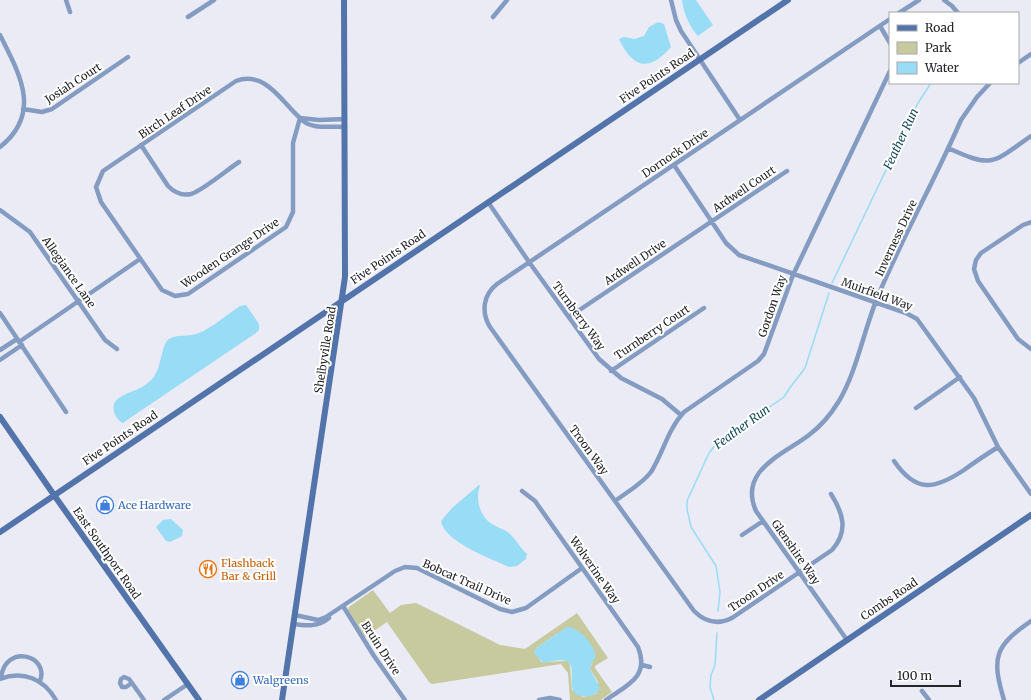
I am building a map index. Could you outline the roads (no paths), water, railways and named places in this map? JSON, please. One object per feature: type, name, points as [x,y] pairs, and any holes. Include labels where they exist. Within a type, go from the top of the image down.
[{"type":"street","points":[[66,0],[70,12]]},
{"type":"street","points":[[188,18],[214,0]]},
{"type":"street","name":"Shelbyville Road","points":[[282,700],[343,300],[346,260],[344,0]]},
{"type":"street","points":[[494,18],[508,0]]},
{"type":"street","points":[[672,0],[678,26],[740,120]]},
{"type":"street","name":"Five Points Road","points":[[0,532],[788,0]]},
{"type":"street","points":[[901,12],[919,0]]},
{"type":"street","points":[[944,0],[957,12]]},
{"type":"street","name":"Dornock Drive","points":[[484,312],[486,298],[491,289],[889,20]]},
{"type":"street","points":[[880,26],[889,40]]},
{"type":"street","points":[[0,35],[21,78],[24,94],[23,109],[16,129],[0,146]]},
{"type":"street","points":[[1019,62],[1031,54]]},
{"type":"street","name":"Josiah Court","points":[[23,109],[41,112],[52,109],[128,57]]},
{"type":"street","name":"Gordon Way","points":[[615,501],[643,481],[650,472],[681,415],[763,356],[767,349],[793,275],[889,73]]},
{"type":"street","name":"Birch Leaf Drive","points":[[140,259],[101,202],[96,187],[98,178],[103,171],[236,81],[245,79],[258,80],[268,85],[309,125],[345,127]]},
{"type":"street","name":"Inverness Drive","points":[[760,470],[811,433],[835,408],[848,382],[875,303],[948,148],[966,113],[977,97],[989,84]]},
{"type":"street","points":[[301,117],[319,120],[345,119]]},
{"type":"street","name":"Wooden Grange Drive","points":[[140,259],[162,290],[172,296],[181,296],[188,294],[286,227],[293,212],[292,143],[301,117]]},
{"type":"street","points":[[948,148],[975,160],[990,161],[1000,158],[1031,136]]},
{"type":"street","points":[[141,145],[168,186],[182,194],[194,192],[239,162]]},
{"type":"street","name":"Muirfield Way","points":[[674,165],[729,247],[739,255],[906,313],[918,319],[974,398],[998,447],[1031,494]]},
{"type":"street","name":"Ardwell Court","points":[[711,222],[786,171]]},
{"type":"street","name":"Turnberry Way","points":[[488,202],[599,359],[611,371],[662,399],[681,415]]},
{"type":"street","name":"Allegiance Lane","points":[[0,210],[30,232],[105,340],[116,349]]},
{"type":"street","name":"Ardwell Drive","points":[[569,317],[711,222]]},
{"type":"street","points":[[1031,222],[1023,225],[981,253],[976,260],[974,270],[978,281],[1018,339],[1031,349]]},
{"type":"street","points":[[0,360],[19,342],[140,259]]},
{"type":"street","name":"Turnberry Court","points":[[611,371],[704,308]]},
{"type":"street","name":"Troon Way","points":[[484,312],[490,327],[684,598]]},
{"type":"street","points":[[0,313],[66,412]]},
{"type":"street","points":[[0,350],[19,342]]},
{"type":"street","points":[[916,408],[960,377]]},
{"type":"street","name":"East Southport Road","points":[[0,417],[199,700]]},
{"type":"street","points":[[894,461],[909,479],[921,484],[934,485],[948,480],[998,447]]},
{"type":"street","name":"Glenshire Way","points":[[760,470],[753,483],[752,494],[754,507],[847,640]]},
{"type":"street","name":"Wolverine Way","points":[[522,491],[534,501],[638,647],[642,656],[642,666]]},
{"type":"street","name":"Troon Drive","points":[[684,598],[700,617],[711,622],[724,621],[732,618],[800,573],[831,551],[840,538],[843,526],[843,517],[840,507],[831,494]]},
{"type":"street","name":"Combs Road","points":[[759,700],[1031,515]]},
{"type":"street","points":[[742,535],[763,521]]},
{"type":"street","name":"Bobcat Trail Drive","points":[[295,615],[318,620],[326,617],[395,571],[407,567],[417,568],[500,609],[516,611],[526,608],[582,568]]},
{"type":"street","name":"Bobcat Trail Drive","points":[[293,624],[305,626],[318,624],[325,621],[343,606]]},
{"type":"street","name":"Bruin Drive","points":[[343,606],[374,656],[405,700]]},
{"type":"street","points":[[1004,700],[999,681],[998,664],[1000,649],[1009,637],[1031,621]]},
{"type":"street","points":[[40,681],[42,673],[39,666],[32,659],[25,656],[17,657],[6,664],[1,678],[24,675],[40,681],[49,689],[56,700]]},
{"type":"street","points":[[606,700],[632,682],[638,675],[642,666],[650,667]]},
{"type":"street","points":[[132,683],[144,700]]},
{"type":"street","points":[[164,700],[188,684]]},
{"type":"street","points":[[922,691],[929,700]]},
{"type":"street","points":[[539,700],[550,698],[560,700]]},
{"type":"water","points":[[682,0],[696,0],[713,25],[698,36],[687,20]]},
{"type":"water","points":[[658,22],[664,24],[671,47],[656,61],[642,64],[630,56],[624,49],[619,39],[624,37],[634,39],[644,36],[649,27]]},
{"type":"water","points":[[246,305],[259,324],[259,330],[256,333],[123,423],[117,418],[113,407],[114,404],[119,398],[144,386],[153,378],[158,368],[164,346],[169,339],[172,337],[193,335],[201,332],[240,306]]},
{"type":"water","points":[[479,485],[478,502],[484,517],[492,524],[509,533],[527,554],[526,559],[517,566],[509,567],[470,549],[459,543],[444,529],[441,521],[452,508]]},
{"type":"water","points":[[171,519],[183,530],[182,536],[170,542],[166,541],[156,527],[163,520]]},
{"type":"water","points":[[567,627],[576,630],[584,636],[591,644],[595,653],[590,669],[600,688],[593,695],[581,696],[575,694],[572,684],[571,666],[568,662],[559,660],[543,663],[534,653],[536,648]]},
{"type":"waterway","name":"Feather Run","points":[[832,283],[918,103],[930,84]]},
{"type":"waterway","name":"Feather Run","points":[[718,611],[720,592],[716,566],[691,527],[687,509],[687,501],[709,453],[716,444],[784,397],[805,368],[829,293]]},
{"type":"waterway","name":"Feather Run","points":[[714,700],[710,687],[711,675],[715,665],[717,633]]},
{"type":"place","name":"Ace Hardware","points":[[105,505]]},
{"type":"place","name":"Flashback Bar & Grill","points":[[208,569]]},
{"type":"place","name":"Walgreens","points":[[240,680]]}]
